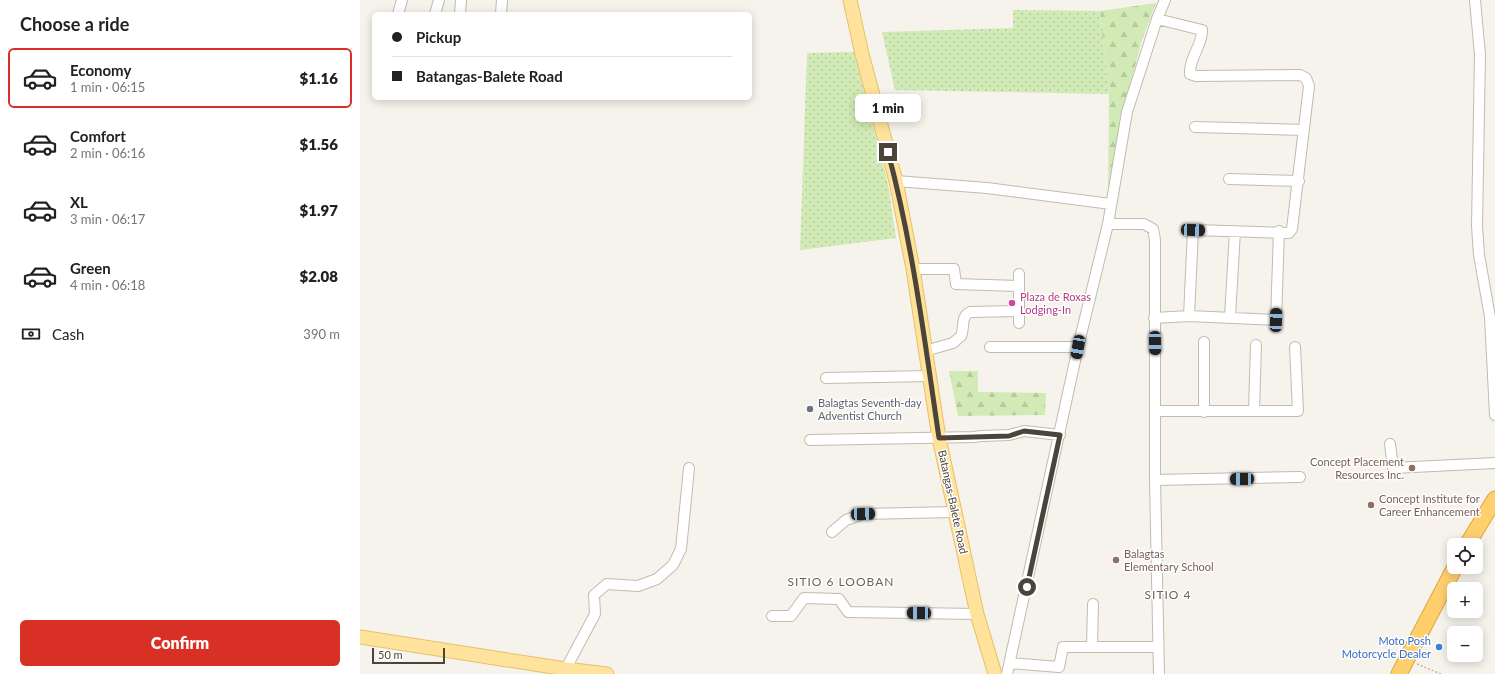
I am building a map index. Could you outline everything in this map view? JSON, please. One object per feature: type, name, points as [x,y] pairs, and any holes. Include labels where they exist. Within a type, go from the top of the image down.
[{"type":"highway","points":[[1471,538],[1495,499]]},
{"type":"highway","points":[[1399,674],[1451,574]]},
{"type":"main road","name":"Batangas-Balete Road","points":[[850,0],[862,54],[896,181],[913,269],[939,438],[977,614],[995,674]]},
{"type":"main road","points":[[360,637],[564,672],[607,674]]},
{"type":"street","points":[[399,12],[402,0]]},
{"type":"street","points":[[436,12],[439,0]]},
{"type":"street","points":[[460,12],[461,0]]},
{"type":"street","points":[[501,12],[502,0]]},
{"type":"street","points":[[1007,674],[1078,347],[1108,224],[1126,112],[1156,19],[1165,0]]},
{"type":"street","points":[[1475,0],[1480,55],[1477,226],[1479,255],[1490,317],[1495,415]]},
{"type":"street","points":[[1156,19],[1202,30],[1190,68],[1190,74],[1196,76],[1300,75],[1306,78],[1309,86],[1299,181],[1292,229],[1289,233],[1279,231],[1193,230],[1189,316]]},
{"type":"street","points":[[1195,127],[1304,130]]},
{"type":"street","points":[[1229,179],[1299,181]]},
{"type":"street","points":[[896,181],[980,187],[1111,204]]},
{"type":"street","points":[[1108,224],[1144,224],[1154,229],[1156,411],[1155,480],[1158,550],[1159,674]]},
{"type":"street","points":[[1230,317],[1235,231]]},
{"type":"street","points":[[1154,318],[1189,316],[1276,320],[1279,231]]},
{"type":"street","points":[[913,269],[954,269],[956,284],[1019,286]]},
{"type":"street","points":[[1019,274],[1019,323]]},
{"type":"street","points":[[925,351],[953,343],[963,332],[963,319],[966,314],[970,312],[1019,311]]},
{"type":"street","points":[[1204,342],[1204,412]]},
{"type":"street","points":[[1254,412],[1256,345]]},
{"type":"street","points":[[990,347],[1078,347]]},
{"type":"street","points":[[1156,411],[1298,411],[1295,347]]},
{"type":"street","points":[[826,378],[930,376]]},
{"type":"street","points":[[810,440],[1009,436],[1024,431],[1060,435]]},
{"type":"street","points":[[1390,444],[1393,468],[1495,463]]},
{"type":"street","points":[[564,672],[595,614],[594,595],[607,584],[638,586],[657,580],[673,566],[681,549],[689,468]]},
{"type":"street","points":[[1155,480],[1300,478]]},
{"type":"street","points":[[832,532],[846,520],[863,514],[954,512]]},
{"type":"street","points":[[772,616],[791,616],[804,598],[839,599],[848,612],[977,614]]},
{"type":"street","points":[[1092,647],[1093,604]]},
{"type":"street","points":[[1010,662],[1059,667],[1063,647],[1158,647]]},
{"type":"path","points":[[1406,660],[1441,674]]},
{"type":"green space","points":[[1156,3],[1141,43],[1123,113],[1108,199],[1109,94],[1100,11]]},
{"type":"green space","points":[[1013,10],[1100,11],[1109,94],[895,90],[882,32],[1013,28]]},
{"type":"green space","points":[[854,52],[888,184],[896,238],[800,250],[807,53]]},
{"type":"green space","points":[[949,371],[978,371],[978,392],[1046,393],[1045,415],[958,416]]},
{"type":"place","name":"Plaza de Roxas Lodging-In","points":[[1012,303]]},
{"type":"place","name":"Balagtas Seventh-day Adventist Church","points":[[810,409]]},
{"type":"place","name":"Concept Placement Resources Inc.","points":[[1412,468]]},
{"type":"place","name":"Concept Institute for Career Enhancement","points":[[1371,505]]},
{"type":"place","name":"Balagtas Elementary School","points":[[1116,560]]},
{"type":"place","name":"Moto Posh Motorcycle Dealer","points":[[1439,647]]},
{"type":"district","name":"SITIO 6 LOOBAN","points":[[841,582]]},
{"type":"district","name":"SITIO 4","points":[[1168,595]]},
{"type":"route","points":[[888,152],[896,181],[913,269],[939,438],[1009,436],[1024,431],[1060,435],[1027,587]]}]
